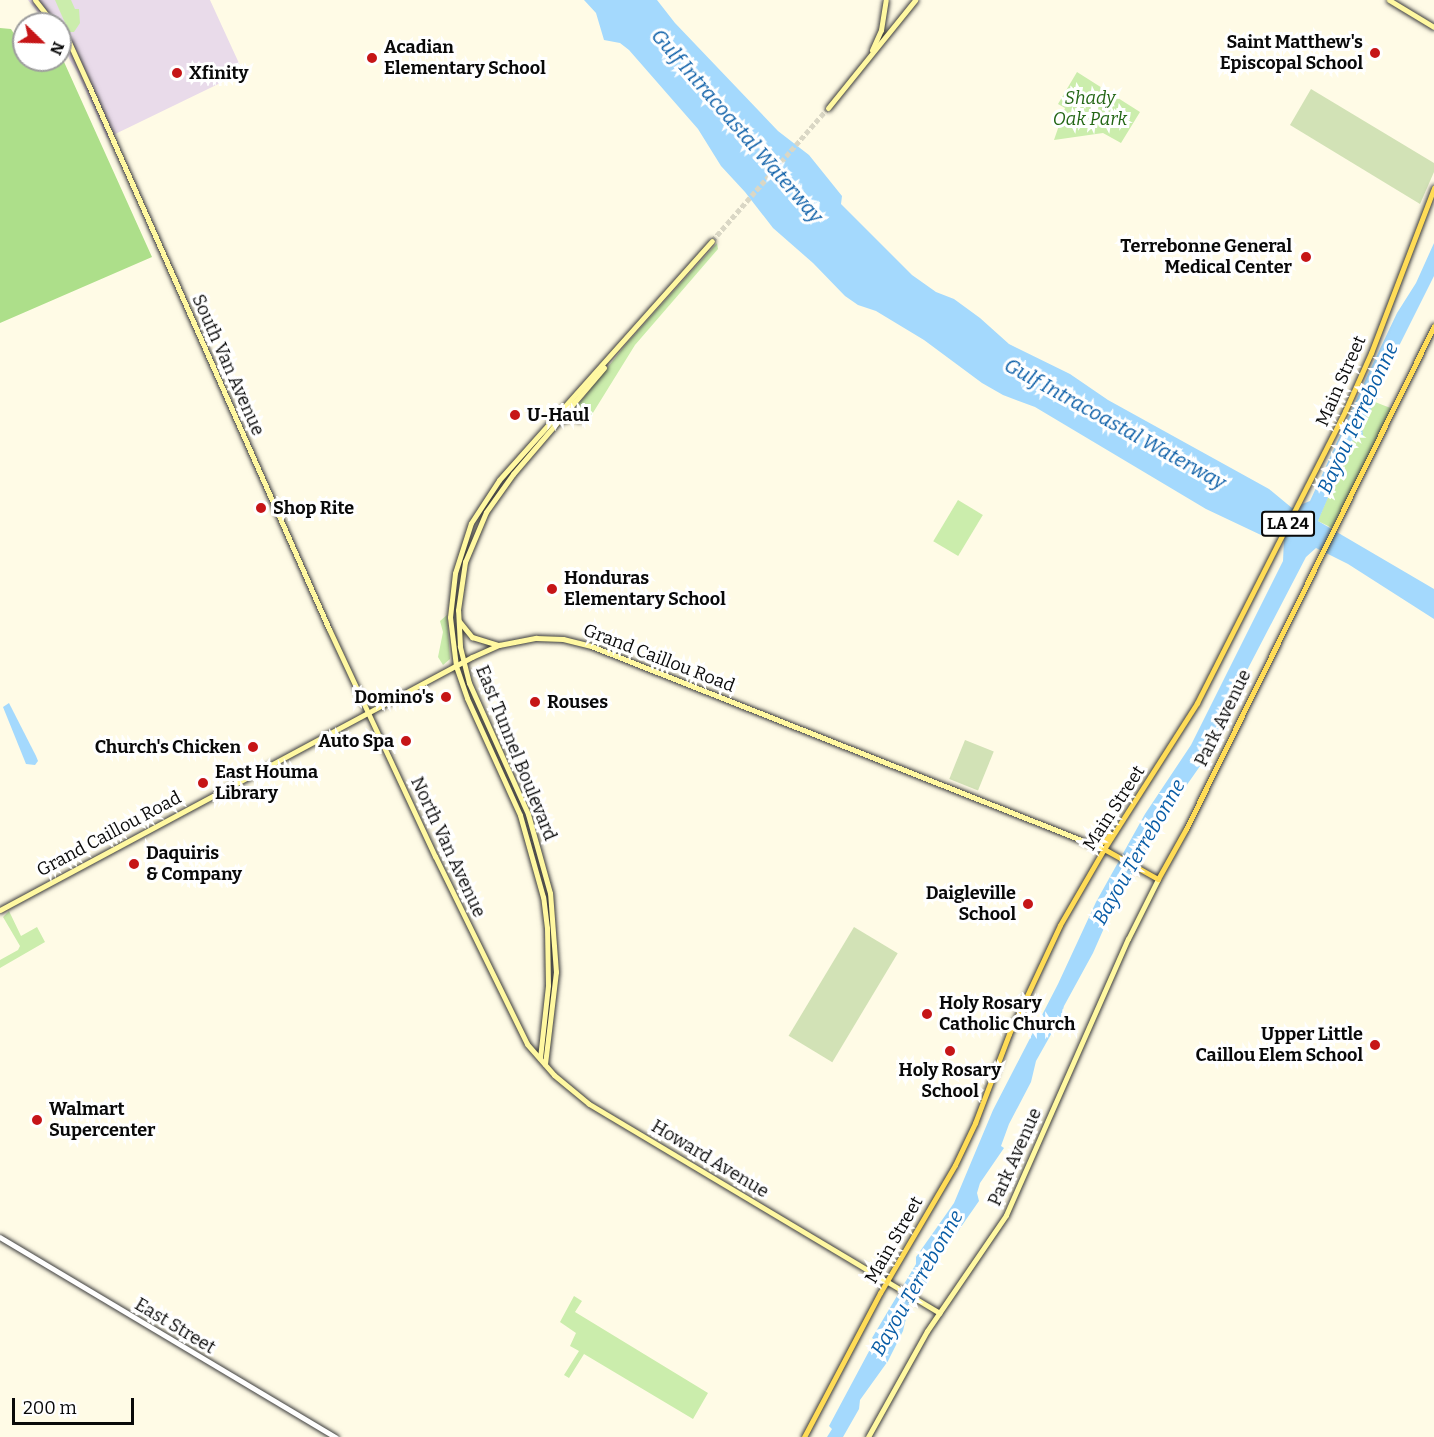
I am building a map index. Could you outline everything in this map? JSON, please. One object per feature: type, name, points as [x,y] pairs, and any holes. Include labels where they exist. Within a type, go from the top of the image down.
[{"type":"main road","points":[[35,0],[44,12]]},
{"type":"main road","points":[[866,62],[881,30],[886,0]]},
{"type":"main road","points":[[828,108],[915,0]]},
{"type":"main road","points":[[1389,0],[1434,27]]},
{"type":"main road","name":"South Van Avenue","points":[[72,49],[228,405],[369,711]]},
{"type":"main road","name":"Main Street","points":[[804,1437],[886,1282],[967,1143],[1023,1002],[1060,925],[1104,849],[1197,703],[1345,411],[1371,354],[1415,238],[1432,205],[1434,188]]},
{"type":"main road","name":"East Tunnel Boulevard","points":[[540,1058],[546,1014],[548,957],[540,881],[520,815],[467,698],[456,666],[450,609],[455,573],[462,547],[486,498],[533,440],[611,356],[712,241]]},
{"type":"main road","name":"Park Avenue","points":[[868,1437],[939,1313],[1006,1215],[1123,949],[1186,828],[1434,326]]},
{"type":"main road","name":"East Tunnel Boulevard","points":[[545,1065],[556,972],[550,894],[528,814],[480,710],[464,662],[458,620],[465,562],[476,530],[497,495],[577,401],[611,356]]},
{"type":"main road","points":[[558,422],[570,416],[579,419],[575,413],[577,401]]},
{"type":"main road","points":[[540,443],[542,430]]},
{"type":"main road","points":[[530,455],[533,440]]},
{"type":"main road","points":[[458,620],[472,637],[499,645]]},
{"type":"main road","name":"Grand Caillou Road","points":[[0,910],[464,662],[499,645],[551,638],[591,646],[1094,845],[1158,879]]},
{"type":"main road","name":"North Van Avenue","points":[[369,711],[502,995]]},
{"type":"main road","points":[[1094,845],[1114,833]]},
{"type":"main road","name":"Howard Avenue","points":[[502,995],[521,1034],[545,1065],[589,1104],[939,1313]]},
{"type":"street","name":"East Street","points":[[0,1237],[336,1437]]},
{"type":"shaded area","points":[[28,0],[210,0],[243,72],[107,138],[72,63],[72,12],[38,12]]},
{"type":"green space","points":[[55,0],[71,0],[75,9],[79,9],[80,23],[74,32],[72,32],[72,12],[60,12]]},
{"type":"green space","points":[[0,28],[12,31],[12,72],[69,72],[152,257],[0,323]]},
{"type":"green space","name":"Shady Oak Park","points":[[1077,72],[1140,112],[1121,143],[1103,133],[1054,140],[1065,108],[1058,104]]},
{"type":"green space","points":[[1311,89],[1434,163],[1434,172],[1420,204],[1290,125]]},
{"type":"green space","points":[[717,243],[718,249],[635,345],[591,416],[586,418],[581,416],[578,405],[627,343]]},
{"type":"green space","points":[[1375,402],[1393,409],[1332,528],[1318,521],[1319,518],[1361,418],[1366,417]]},
{"type":"green space","points":[[958,500],[983,515],[958,556],[933,541]]},
{"type":"green space","points":[[447,615],[450,659],[443,665],[438,657],[443,632],[440,621]]},
{"type":"green space","points":[[965,740],[994,752],[978,791],[949,779]]},
{"type":"green space","points":[[9,911],[21,936],[37,927],[45,942],[0,968],[0,960],[18,950],[20,946],[3,917]]},
{"type":"green space","points":[[854,927],[898,953],[832,1062],[789,1036]]},
{"type":"green space","points":[[574,1296],[582,1301],[575,1312],[708,1393],[693,1419],[584,1354],[569,1378],[564,1375],[579,1351],[570,1346],[576,1333],[560,1322]]},
{"type":"water","points":[[584,0],[657,0],[675,23],[778,131],[809,155],[842,196],[841,204],[912,275],[936,292],[954,299],[1009,344],[1070,374],[1108,400],[1269,489],[1292,508],[1310,501],[1397,313],[1416,283],[1434,243],[1434,276],[1382,380],[1378,397],[1366,417],[1361,418],[1365,426],[1362,427],[1363,436],[1354,437],[1318,521],[1434,589],[1434,619],[1348,564],[1316,548],[1306,557],[1242,680],[1205,759],[1163,819],[1112,910],[1093,953],[1064,1006],[1057,1030],[1054,1029],[1036,1061],[1031,1082],[1009,1124],[1001,1146],[1004,1148],[980,1183],[977,1193],[979,1201],[927,1276],[930,1279],[923,1288],[918,1289],[905,1312],[907,1314],[903,1331],[888,1361],[860,1400],[859,1409],[843,1437],[827,1437],[832,1429],[829,1426],[875,1340],[872,1338],[916,1264],[916,1257],[954,1203],[993,1110],[1058,984],[1096,902],[1145,814],[1191,745],[1283,561],[1284,539],[1269,532],[1261,535],[1206,509],[1035,407],[1003,395],[982,383],[924,340],[876,311],[858,305],[845,296],[813,263],[773,228],[721,166],[698,129],[629,50],[620,43],[604,40],[596,13]]},
{"type":"water","points":[[9,703],[36,756],[38,761],[35,765],[26,764],[3,707]]},
{"type":"tunnel","points":[[712,241],[828,108]]},
{"type":"place","name":"Saint Matthew's Episcopal School","points":[[1375,53]]},
{"type":"place","name":"Acadian Elementary School","points":[[372,58]]},
{"type":"place","name":"Xfinity","points":[[177,73]]},
{"type":"place","name":"Terrebonne General Medical Center","points":[[1306,257]]},
{"type":"place","name":"U-Haul","points":[[515,415]]},
{"type":"place","name":"Shop Rite","points":[[261,508]]},
{"type":"place","name":"Honduras Elementary School","points":[[552,589]]},
{"type":"place","name":"Domino's","points":[[446,697]]},
{"type":"place","name":"Rouses","points":[[535,702]]},
{"type":"place","name":"Auto Spa","points":[[406,741]]},
{"type":"place","name":"Church's Chicken","points":[[253,747]]},
{"type":"place","name":"East Houma Library","points":[[203,783]]},
{"type":"place","name":"Daquiris & Company","points":[[134,864]]},
{"type":"place","name":"Daigleville School","points":[[1028,904]]},
{"type":"place","name":"Holy Rosary Catholic Church","points":[[927,1014]]},
{"type":"place","name":"Upper Little Caillou Elem School","points":[[1375,1045]]},
{"type":"place","name":"Holy Rosary School","points":[[950,1051]]},
{"type":"place","name":"Walmart Supercenter","points":[[37,1120]]},
{"type":"water label","name":"Gulf Intracoastal Waterway","points":[[737,126]]},
{"type":"water label","name":"Bayou Terrebonne","points":[[1358,418]]},
{"type":"water label","name":"Gulf Intracoastal Waterway","points":[[1115,424]]},
{"type":"water label","name":"Bayou Terrebonne","points":[[1139,852]]},
{"type":"water label","name":"Bayou Terrebonne","points":[[917,1283]]}]
